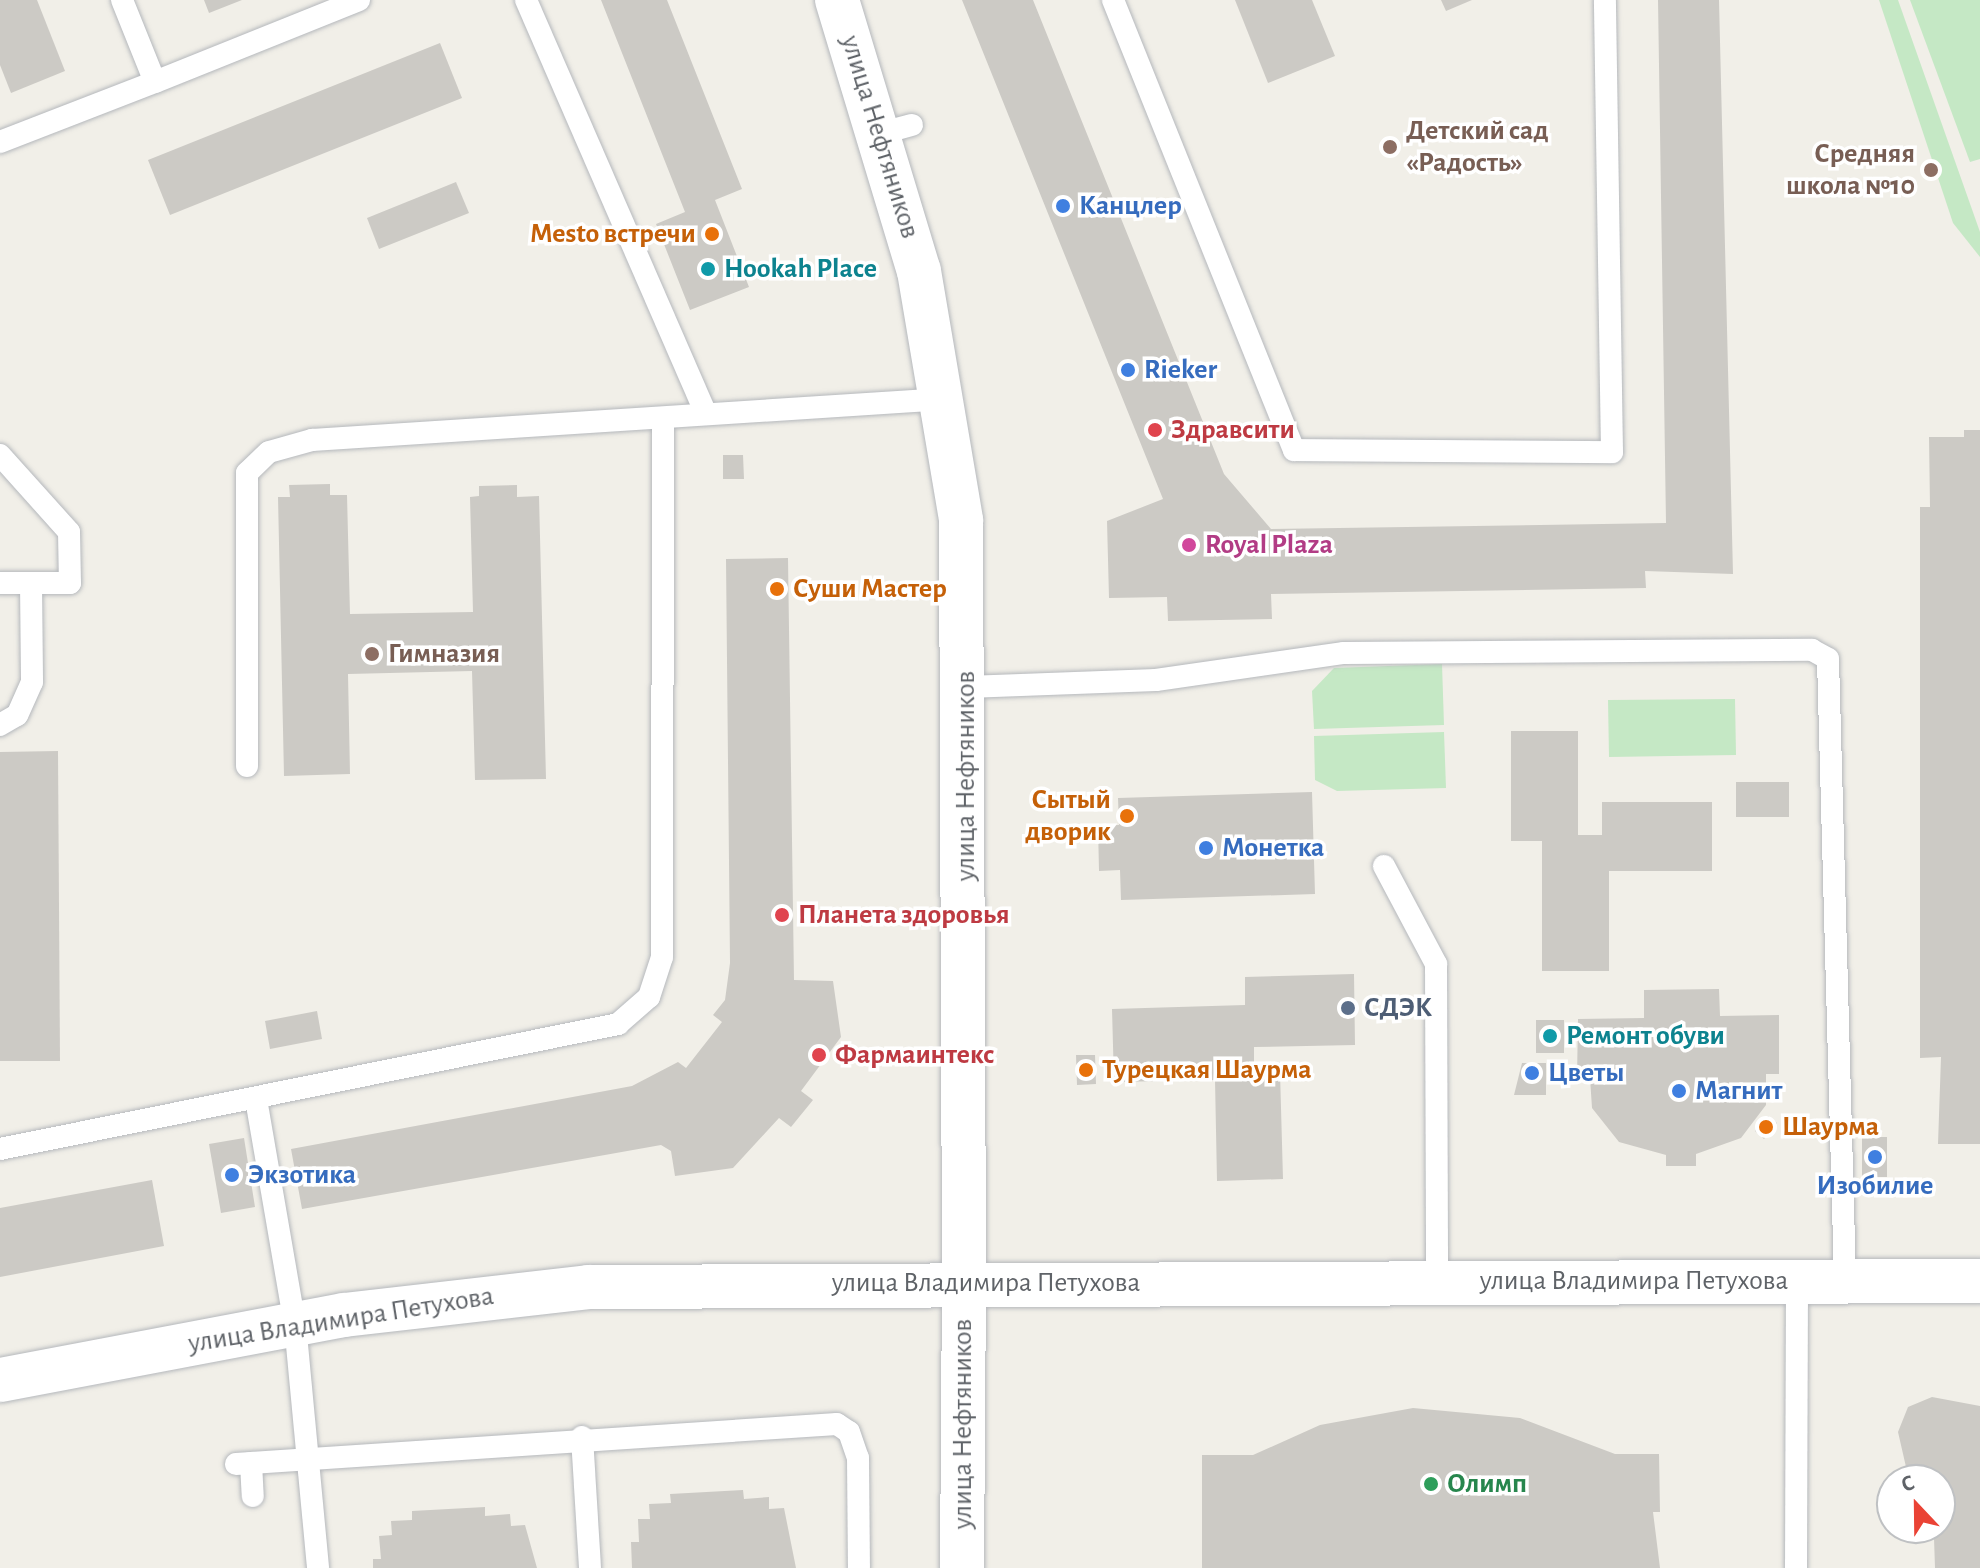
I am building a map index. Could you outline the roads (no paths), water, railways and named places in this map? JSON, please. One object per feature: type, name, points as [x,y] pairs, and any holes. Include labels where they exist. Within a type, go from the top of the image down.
[{"type":"main road","name":"улица Нефтяников","points":[[837,0],[897,129],[945,399],[961,520],[967,687],[962,1568]]},
{"type":"main road","name":"улица Владимира Петухова","points":[[0,1380],[295,1324],[529,1291],[964,1283],[1980,1281]]},
{"type":"lane","points":[[122,0],[155,82]]},
{"type":"lane","points":[[0,142],[359,0]]},
{"type":"lane","points":[[526,0],[706,414]]},
{"type":"lane","points":[[1113,0],[1294,450],[1612,452],[1605,0]]},
{"type":"lane","points":[[247,766],[247,473],[269,452],[312,440],[663,421],[706,414],[945,399]]},
{"type":"lane","points":[[0,1149],[618,1024],[649,997],[662,957],[663,421]]},
{"type":"lane","points":[[0,455],[69,532],[70,583],[0,583]]},
{"type":"lane","points":[[0,725],[17,715],[32,682],[31,583]]},
{"type":"lane","points":[[967,687],[1156,680],[1344,653],[1812,650],[1828,659],[1833,676],[1832,955],[1845,1281]]},
{"type":"lane","points":[[1384,866],[1436,964],[1437,1282]]},
{"type":"lane","points":[[256,1099],[295,1324],[318,1568]]},
{"type":"lane","points":[[1796,1568],[1797,1281]]},
{"type":"lane","points":[[253,1496],[244,1463],[582,1437],[837,1424],[849,1432],[858,1458],[859,1568]]},
{"type":"lane","points":[[582,1437],[590,1568]]},
{"type":"place","name":"Детский сад «Радость»","points":[[1390,147]]},
{"type":"place","name":"Средняя школа №10","points":[[1931,170]]},
{"type":"place","name":"Канцлер","points":[[1063,206]]},
{"type":"place","name":"Mesto встречи","points":[[712,234]]},
{"type":"place","name":"Hookah Place","points":[[708,269]]},
{"type":"place","name":"Rieker","points":[[1128,370]]},
{"type":"place","name":"Здравсити","points":[[1155,430]]},
{"type":"place","name":"Royal Plaza","points":[[1189,545]]},
{"type":"place","name":"Суши Мастер","points":[[777,589]]},
{"type":"place","name":"Гимназия","points":[[372,654]]},
{"type":"place","name":"Сытый дворик","points":[[1127,816]]},
{"type":"place","name":"Монетка","points":[[1206,848]]},
{"type":"place","name":"Планета здоровья","points":[[782,915]]},
{"type":"place","name":"СДЭК","points":[[1348,1008]]},
{"type":"place","name":"Ремонт обуви","points":[[1550,1036]]},
{"type":"place","name":"Фармаинтекс","points":[[819,1055]]},
{"type":"place","name":"Турецкая Шаурма","points":[[1086,1070]]},
{"type":"place","name":"Цветы","points":[[1532,1073]]},
{"type":"place","name":"Магнит","points":[[1679,1091]]},
{"type":"place","name":"Шаурма","points":[[1766,1127]]},
{"type":"place","name":"Изобилие","points":[[1875,1157]]},
{"type":"place","name":"Экзотика","points":[[232,1175]]},
{"type":"place","name":"Олимп","points":[[1431,1484]]}]
